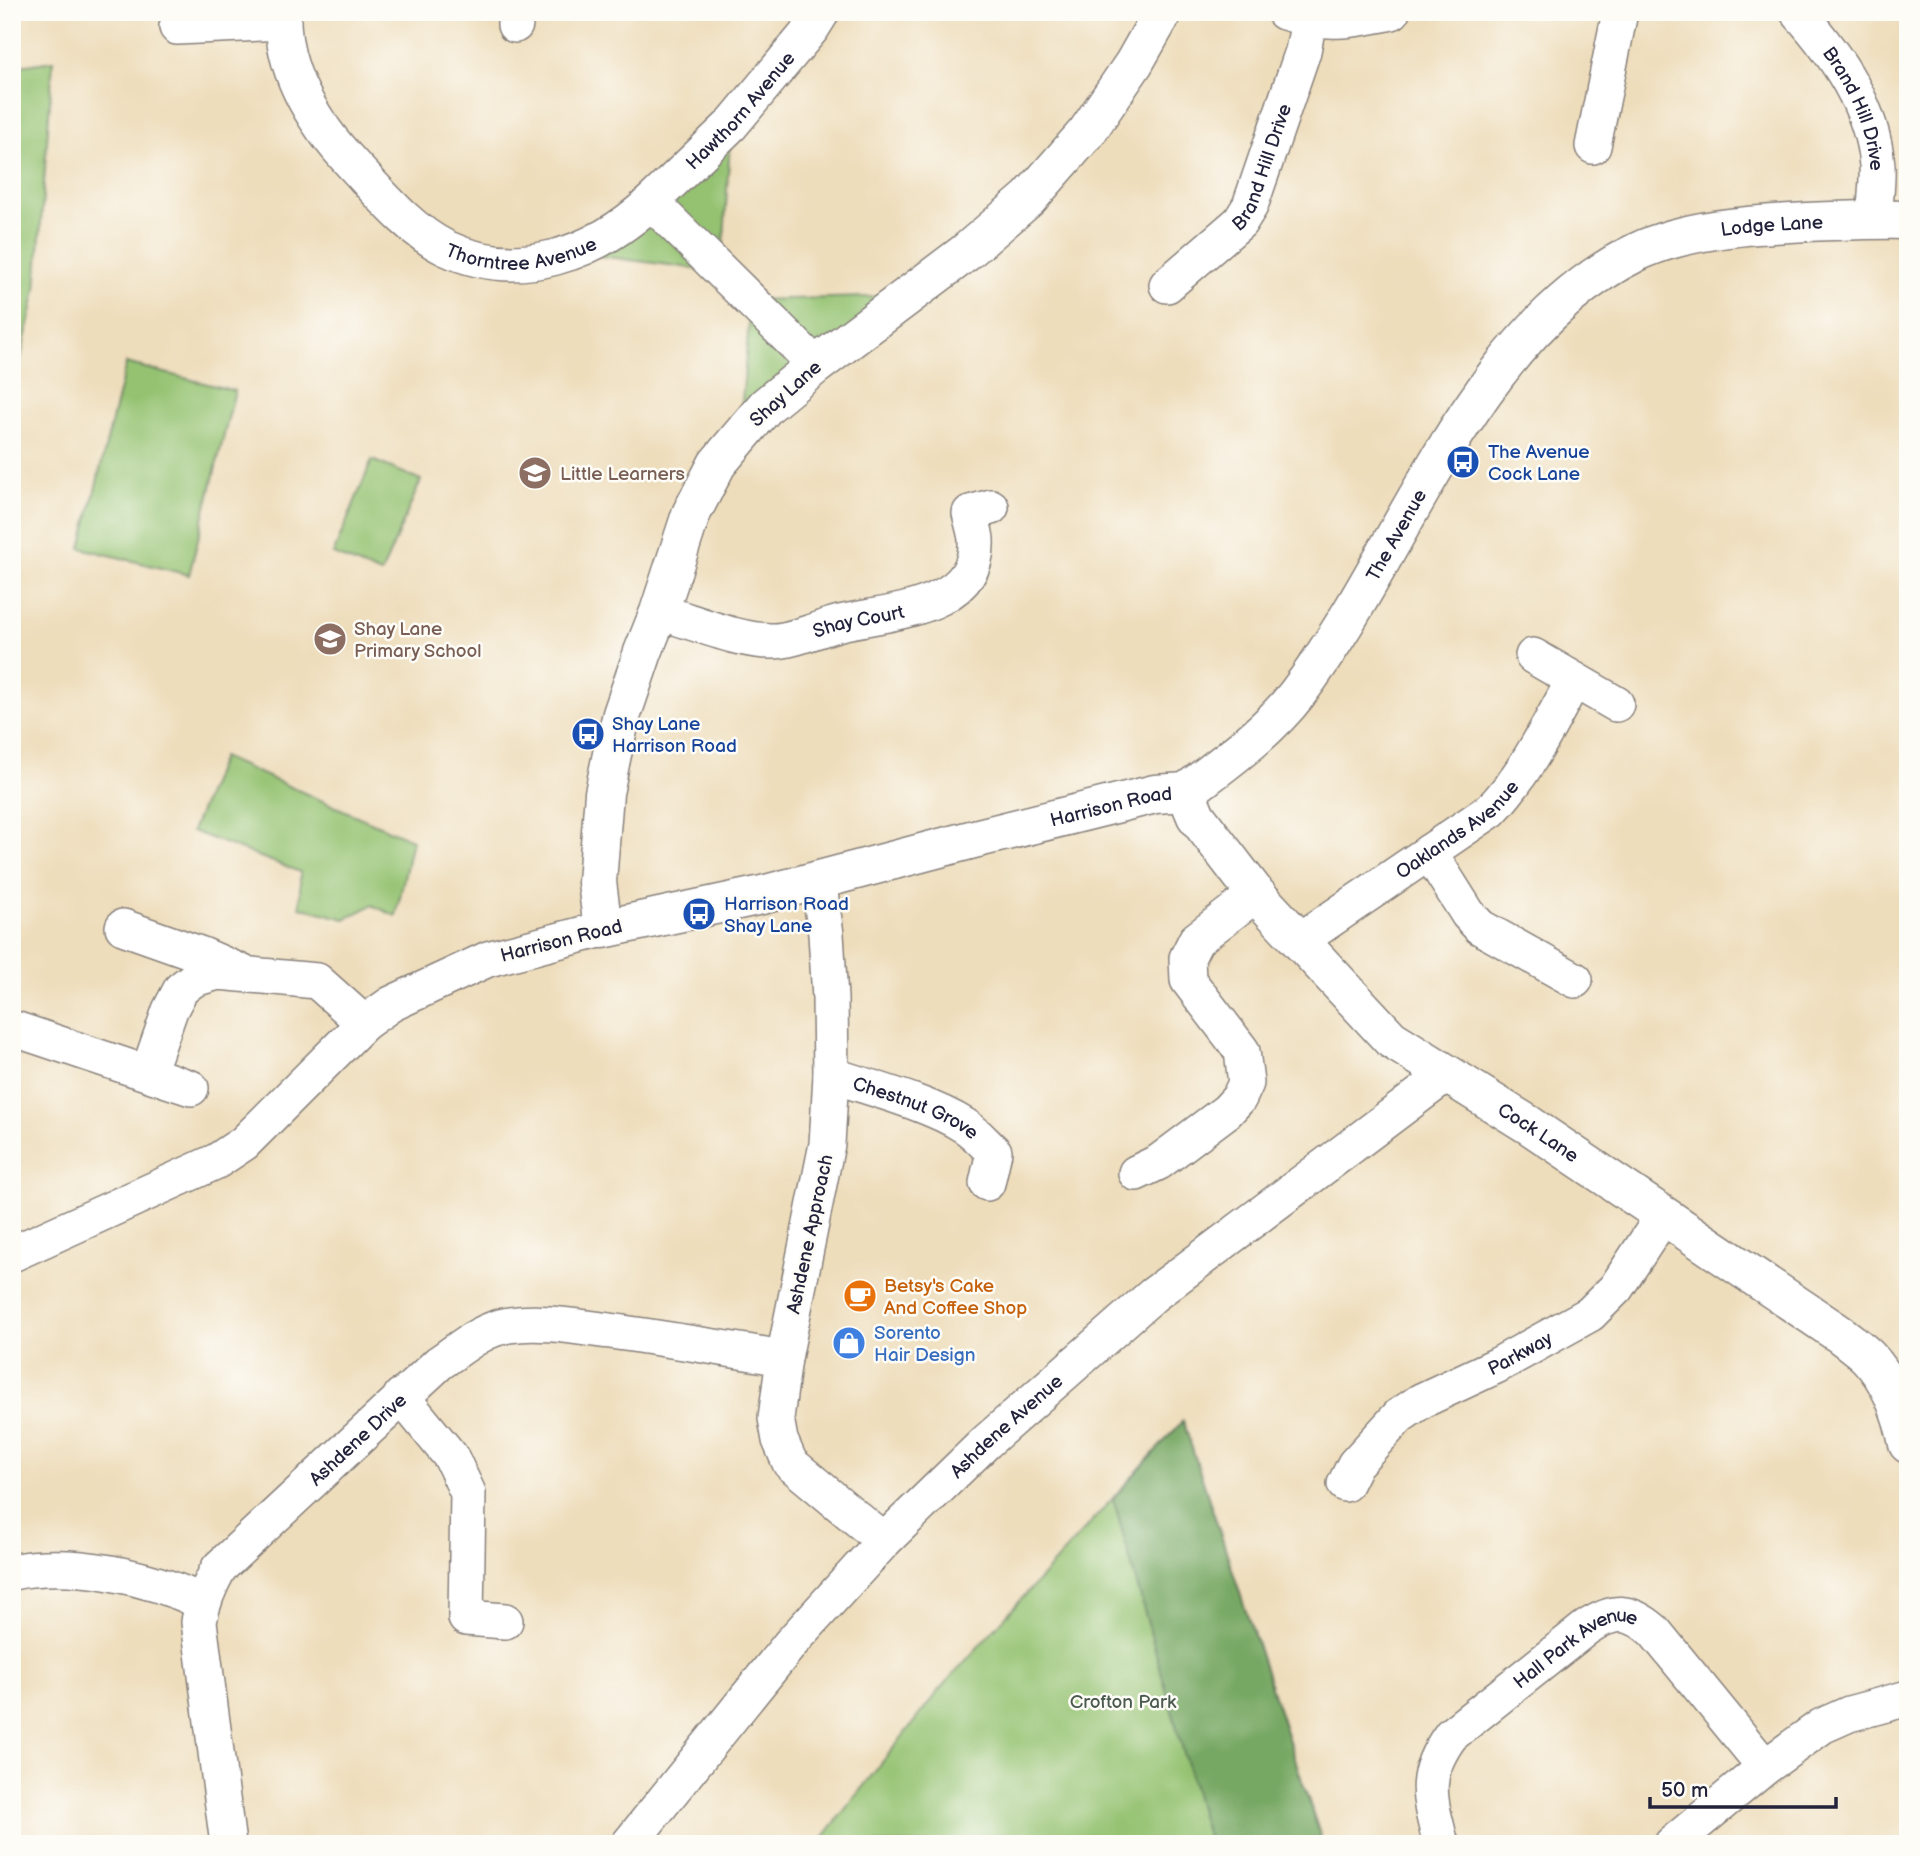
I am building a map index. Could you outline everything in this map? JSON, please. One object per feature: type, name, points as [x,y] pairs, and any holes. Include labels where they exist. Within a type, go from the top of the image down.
[{"type":"main road","name":"Shay Lane","points":[[603,929],[597,882],[604,793],[622,714],[691,514],[717,464],[766,406],[965,253],[1029,198],[1087,132],[1134,63],[1163,12]]},
{"type":"main road","name":"Lodge Lane","points":[[1638,252],[1699,232],[1762,225],[1891,220]]},
{"type":"main road","name":"The Avenue","points":[[1186,792],[1261,734],[1296,696],[1326,653],[1425,484],[1478,400],[1530,333],[1587,281],[1638,252]]},
{"type":"main road","name":"Harrison Road","points":[[603,929],[762,895],[1155,794],[1186,792]]},
{"type":"main road","name":"Cock Lane","points":[[1186,792],[1196,816],[1256,894],[1391,1039],[1446,1076],[1529,1125],[1842,1335],[1868,1358],[1889,1387],[1903,1422],[1908,1444]]},
{"type":"street","name":"Hawthorn Avenue","points":[[651,202],[731,125],[812,28],[822,12]]},
{"type":"street","name":"Brand Hill Drive","points":[[1169,287],[1240,222],[1250,206],[1303,51],[1296,16],[1332,22],[1392,12]]},
{"type":"street","points":[[1588,130],[1620,22],[1620,12]]},
{"type":"street","name":"Brand Hill Drive","points":[[1798,12],[1827,46],[1852,83],[1870,133],[1891,220]]},
{"type":"street","name":"Thorntree Avenue","points":[[283,17],[290,67],[300,93],[333,142],[401,214],[445,247],[494,262],[534,263],[603,238],[631,220],[651,202]]},
{"type":"street","points":[[177,27],[283,17]]},
{"type":"street","points":[[651,202],[816,365]]},
{"type":"street","name":"Shay Court","points":[[659,612],[751,639],[775,642],[935,601],[952,592],[965,578],[973,560],[976,540],[970,513],[991,508]]},
{"type":"street","points":[[1533,656],[1616,704]]},
{"type":"street","name":"Oaklands Avenue","points":[[1299,941],[1491,810],[1512,787],[1574,680]]},
{"type":"street","points":[[1429,852],[1468,914],[1480,927],[1575,981]]},
{"type":"street","name":"Ashdene Approach","points":[[818,879],[827,947],[831,1075],[827,1144],[784,1357],[776,1418],[780,1440],[790,1462],[884,1541]]},
{"type":"street","points":[[1146,1158],[1227,1111],[1239,1098],[1246,1083],[1242,1051],[1188,979],[1187,958],[1196,940],[1256,894]]},
{"type":"street","points":[[124,927],[241,972]]},
{"type":"street","name":"Harrison Road","points":[[12,1254],[217,1161],[244,1143],[364,1023],[391,1003],[488,958],[603,929]]},
{"type":"street","points":[[148,1073],[170,1010],[181,989],[194,979],[218,972],[317,981],[364,1023]]},
{"type":"street","points":[[15,1029],[191,1088]]},
{"type":"street","name":"Chestnut Grove","points":[[831,1075],[939,1114],[966,1127],[999,1157]]},
{"type":"street","name":"Ashdene Avenue","points":[[629,1844],[791,1643],[884,1541],[986,1442],[1153,1295],[1446,1076]]},
{"type":"street","name":"Parkway","points":[[1343,1466],[1398,1416],[1421,1401],[1498,1365],[1590,1314],[1616,1288],[1663,1216]]},
{"type":"street","name":"Ashdene Drive","points":[[228,1844],[200,1622],[202,1602],[219,1568],[401,1396],[439,1363],[472,1340],[490,1330],[509,1325],[544,1324],[582,1328],[784,1357]]},
{"type":"street","points":[[401,1396],[451,1457],[468,1493],[466,1618],[505,1621]]},
{"type":"street","points":[[12,1572],[36,1567],[88,1570],[145,1581],[177,1590],[202,1602]]},
{"type":"street","name":"Hall Park Avenue","points":[[1441,1844],[1430,1796],[1431,1775],[1444,1744],[1451,1735],[1586,1628],[1611,1615],[1635,1616],[1654,1631],[1765,1767]]},
{"type":"street","points":[[1672,1844],[1765,1767],[1822,1726],[1849,1714],[1908,1698]]},
{"type":"green space","points":[[53,61],[36,290],[12,398],[12,67]]},
{"type":"green space","points":[[731,125],[722,272],[570,252]]},
{"type":"green space","points":[[906,296],[739,436],[751,300]]},
{"type":"green space","points":[[126,363],[235,391],[189,575],[81,548]]},
{"type":"green space","points":[[372,460],[421,480],[381,574],[333,554]]},
{"type":"green space","points":[[222,757],[412,840],[396,916],[372,905],[345,919],[300,907],[300,872],[192,831]]},
{"type":"green space","name":"Crofton Park","points":[[1183,1421],[1323,1844],[818,1844],[939,1690]]},
{"type":"green space","points":[[1183,1421],[1323,1844],[1209,1844],[1113,1498]]},
{"type":"place","name":"The Avenue Cock Lane","points":[[1463,462]]},
{"type":"place","name":"Little Learners","points":[[535,473]]},
{"type":"place","name":"Shay Lane Primary School","points":[[330,639]]},
{"type":"place","name":"Shay Lane Harrison Road","points":[[588,734]]},
{"type":"place","name":"Harrison Road Shay Lane","points":[[699,914]]},
{"type":"place","name":"Betsy's Cake And Coffee Shop","points":[[860,1296]]},
{"type":"place","name":"Sorento Hair Design","points":[[849,1343]]}]
